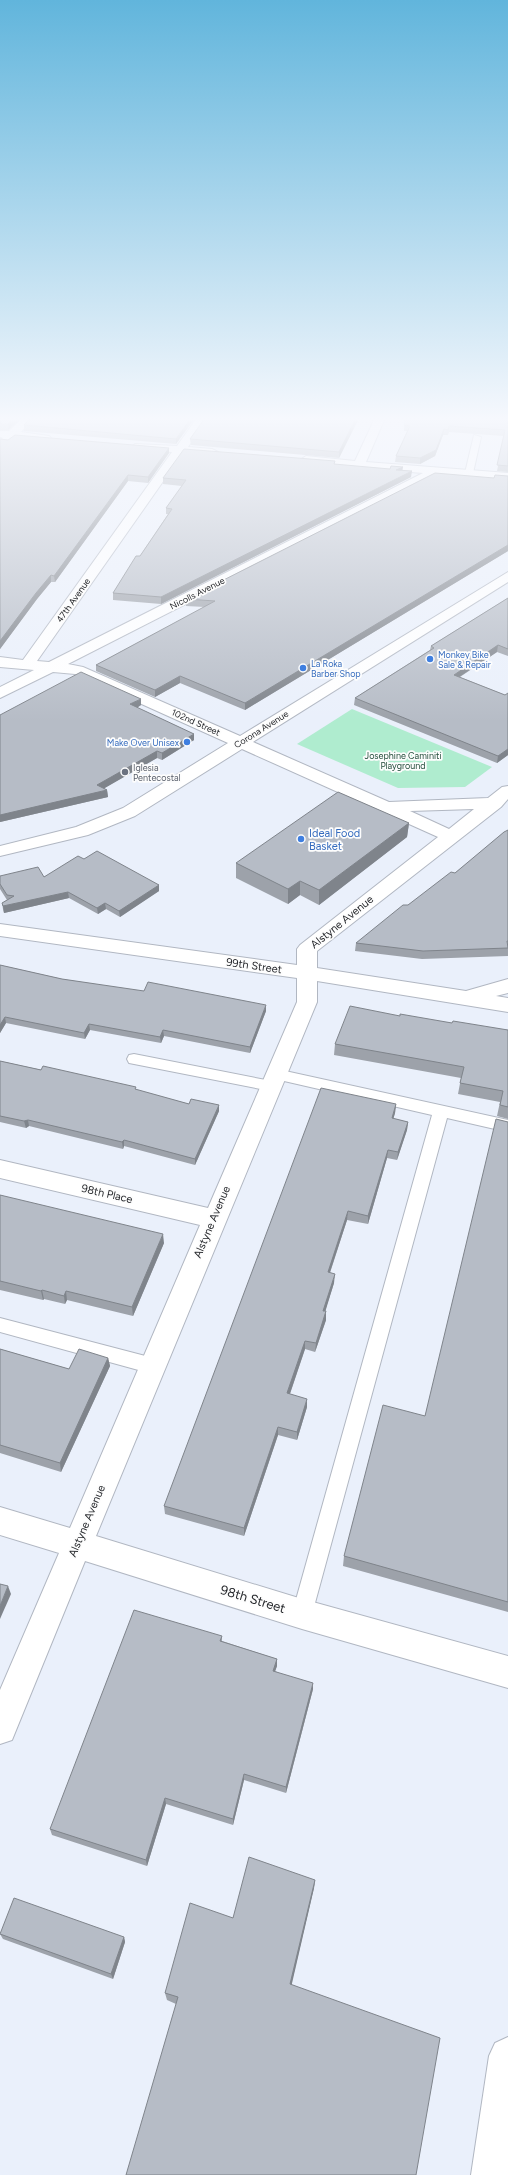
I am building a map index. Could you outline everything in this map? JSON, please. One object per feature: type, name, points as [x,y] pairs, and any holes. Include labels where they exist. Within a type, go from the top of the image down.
[{"type":"street","name":"47th Avenue","points":[[27,665],[130,520]]},
{"type":"street","name":"Nicolls Avenue","points":[[0,693],[341,520]]},
{"type":"street","name":"Corona Avenue","points":[[0,851],[82,831],[126,814],[508,576]]},
{"type":"street","name":"102nd Street","points":[[0,662],[78,670],[450,836]]},
{"type":"street","name":"Alstyne Avenue","points":[[0,1728],[307,1002],[307,949],[450,836],[500,803],[508,791]]},
{"type":"street","name":"102nd Street","points":[[386,807],[500,803]]},
{"type":"street","name":"99th Street","points":[[0,930],[307,973],[508,1005]]},
{"type":"street","points":[[466,998],[508,986]]},
{"type":"street","name":"98th Place","points":[[0,1169],[214,1219]]},
{"type":"street","name":"98th Street","points":[[0,1521],[302,1614],[508,1672]]},
{"type":"street","points":[[491,2175],[508,2056]]},
{"type":"lane","points":[[134,1059],[274,1080],[442,1111],[508,1126]]},
{"type":"lane","points":[[302,1614],[442,1111]]},
{"type":"lane","points":[[0,1325],[153,1366]]},
{"type":"green space","name":"Josephine Caminiti Playground","points":[[352,709],[492,767],[465,787],[398,788],[297,744]]},
{"type":"building","points":[[0,520],[95,520],[54,576],[51,575],[36,593],[0,641]]},
{"type":"building","points":[[165,520],[315,520],[161,597],[113,593],[136,556],[140,556]]},
{"type":"building","points":[[343,520],[508,520],[508,545],[245,703],[180,676],[155,690],[96,665],[215,601],[186,599]]},
{"type":"building","points":[[508,598],[508,649],[498,645],[454,675],[505,695],[508,693],[508,749],[498,756],[355,698],[434,648],[431,646]]},
{"type":"building","points":[[81,672],[141,699],[130,704],[194,734],[162,753],[157,751],[97,785],[107,790],[0,815],[0,715]]},
{"type":"building","points":[[338,792],[409,823],[319,890],[300,881],[288,889],[236,863]]},
{"type":"building","points":[[508,830],[508,948],[423,951],[356,943],[403,905],[408,905],[451,872],[455,873]]},
{"type":"building","points":[[97,851],[159,885],[119,911],[105,903],[97,908],[68,892],[3,906],[2,903],[14,896],[7,895],[0,884],[0,876],[38,867],[44,877],[78,856],[84,859]]},
{"type":"building","points":[[0,965],[62,979],[144,991],[148,982],[266,1005],[250,1047],[163,1030],[160,1037],[89,1024],[84,1033],[5,1017],[0,1025]]},
{"type":"building","points":[[350,1006],[400,1016],[400,1014],[452,1023],[453,1021],[508,1030],[508,1107],[500,1105],[503,1091],[460,1083],[464,1067],[335,1044]]},
{"type":"building","points":[[0,1061],[41,1070],[43,1066],[136,1087],[135,1089],[189,1104],[191,1099],[219,1105],[195,1159],[124,1140],[122,1142],[28,1120],[24,1121],[0,1116]]},
{"type":"building","points":[[321,1088],[396,1104],[392,1118],[408,1122],[398,1152],[388,1150],[368,1216],[348,1211],[328,1272],[335,1274],[323,1311],[326,1311],[316,1343],[305,1341],[287,1393],[307,1399],[297,1432],[278,1427],[244,1528],[164,1506]]},
{"type":"building","points":[[496,1119],[508,1122],[508,1602],[344,1556],[383,1405],[425,1416]]},
{"type":"building","points":[[0,1195],[163,1234],[132,1307],[66,1291],[64,1296],[0,1281]]},
{"type":"building","points":[[0,1349],[69,1369],[79,1349],[108,1358],[60,1463],[0,1445]]},
{"type":"building","points":[[0,1584],[8,1586],[0,1606]]},
{"type":"building","points":[[134,1610],[222,1636],[220,1641],[277,1659],[273,1671],[313,1683],[286,1787],[244,1774],[233,1819],[165,1798],[146,1860],[50,1829]]},
{"type":"building","points":[[249,1857],[315,1880],[290,1984],[440,2038],[416,2175],[126,2175],[178,1997],[165,1993],[190,1903],[233,1918]]},
{"type":"building","points":[[14,1898],[124,1937],[111,1974],[0,1934]]},
{"type":"place","name":"Monkey Bike Sale & Repair","points":[[430,659]]},
{"type":"place","name":"La Roka Barber Shop","points":[[303,668]]},
{"type":"place","name":"Make Over Unisex","points":[[187,742]]},
{"type":"place","name":"Iglesia Pentecostal","points":[[125,772]]},
{"type":"place","name":"Ideal Food Basket","points":[[301,839]]}]
